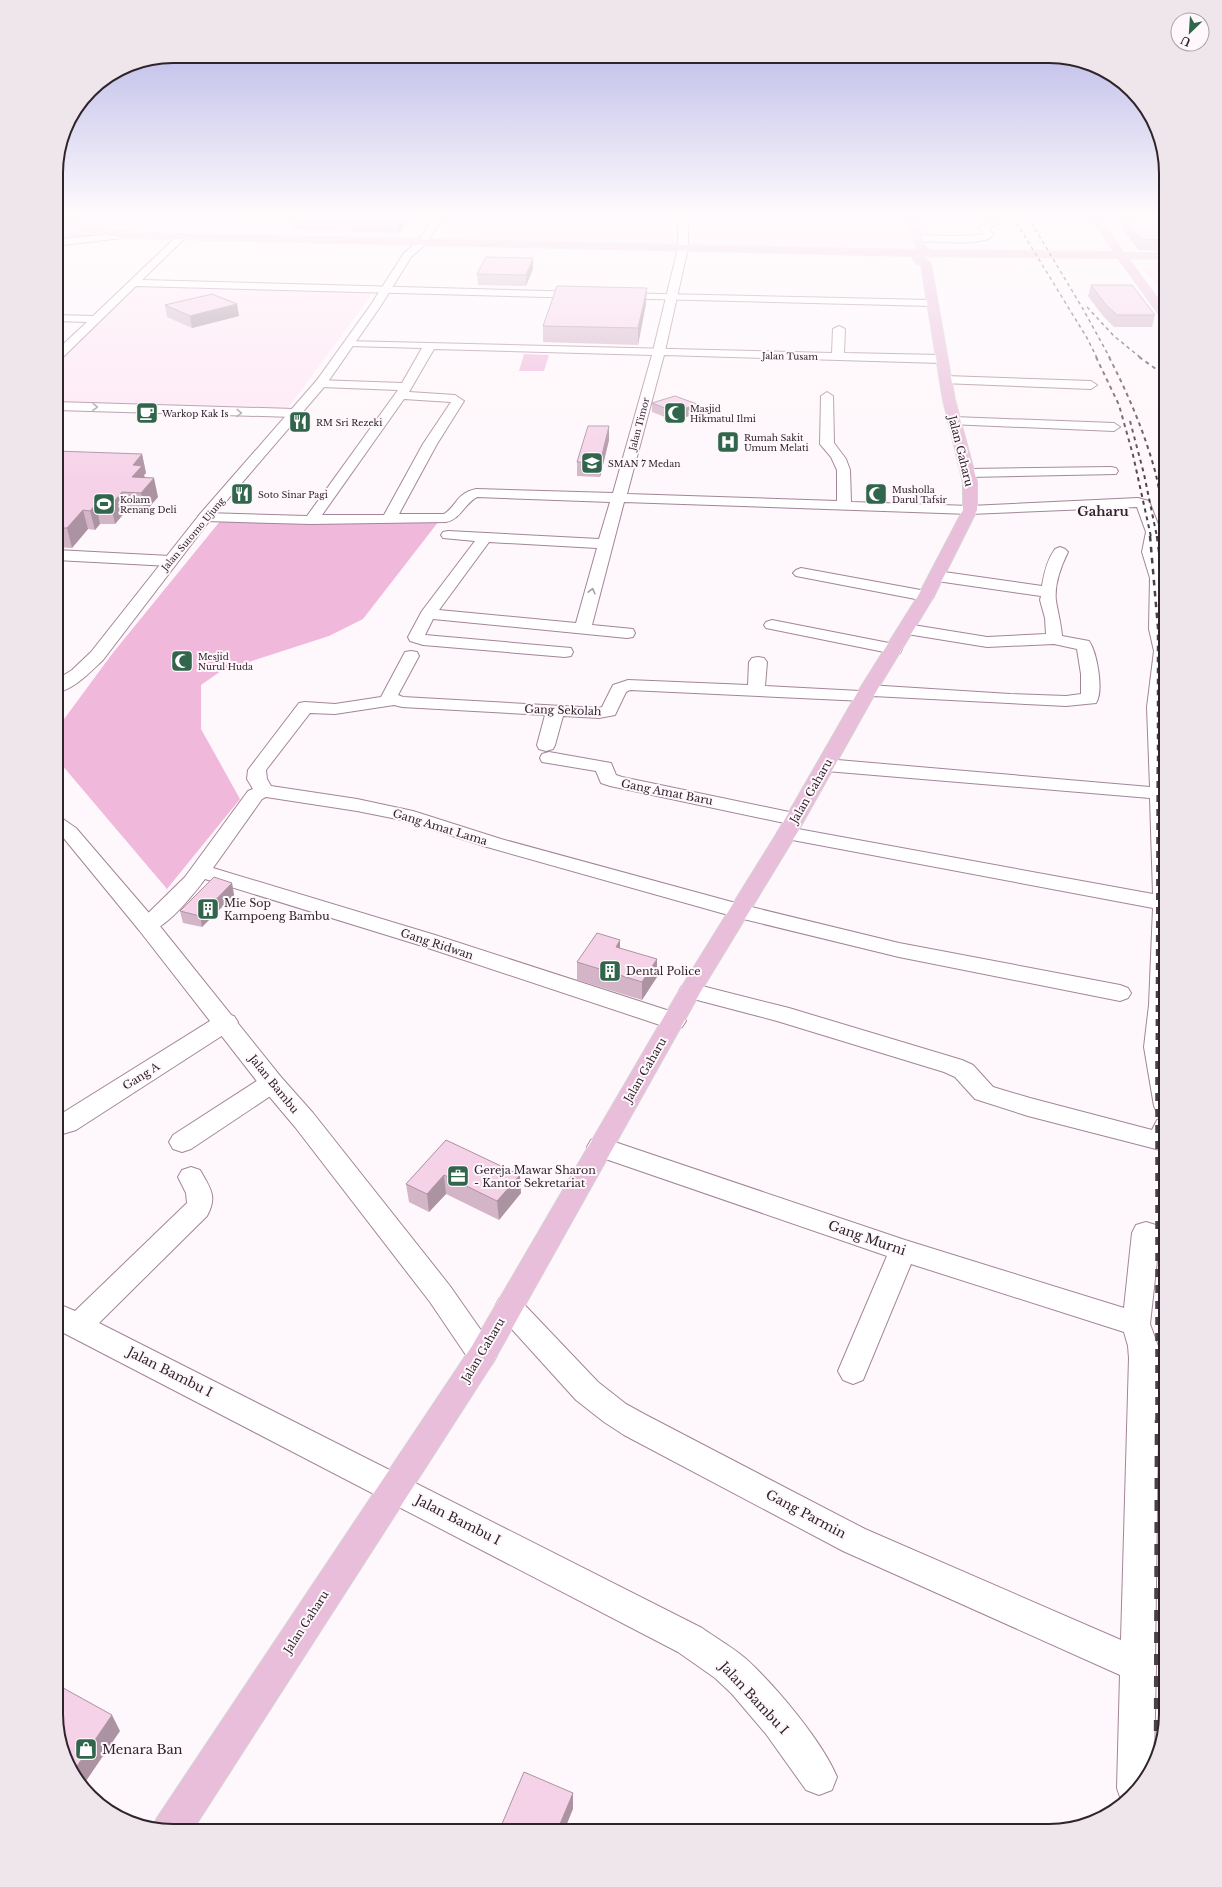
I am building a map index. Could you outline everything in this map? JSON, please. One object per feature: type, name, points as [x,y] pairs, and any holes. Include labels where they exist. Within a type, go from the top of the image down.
[{"type":"main road","name":"Jalan Gaharu","points":[[175,1824],[486,1346],[690,991],[791,826],[866,693],[926,596],[970,510],[972,496],[969,473],[954,421],[941,359],[932,305]]},
{"type":"street","points":[[63,351],[110,305]]},
{"type":"street","name":"Jalan Sutomo Ujung","points":[[63,684],[78,674],[97,656],[205,517],[321,383],[375,305]]},
{"type":"street","name":"Jalan Timor","points":[[583,628],[604,544],[618,503],[671,305]]},
{"type":"street","points":[[63,318],[96,319]]},
{"type":"street","points":[[838,357],[839,329]]},
{"type":"street","name":"Jalan Tusam","points":[[350,343],[941,359]]},
{"type":"street","points":[[311,520],[404,391],[430,345]]},
{"type":"street","points":[[946,380],[1091,385]]},
{"type":"street","points":[[321,383],[404,391],[455,399],[458,401],[430,444],[398,505],[388,520]]},
{"type":"street","points":[[827,396],[827,444],[839,458],[843,467],[843,498],[845,507]]},
{"type":"street","points":[[63,406],[294,413]]},
{"type":"street","points":[[954,421],[1114,427]]},
{"type":"street","points":[[969,473],[1110,471]]},
{"type":"street","points":[[205,517],[311,520],[446,518],[452,516],[466,496],[476,494],[618,503]]},
{"type":"street","points":[[474,498],[618,503],[970,510],[1000,507],[1138,502],[1144,504],[1146,516],[1154,526],[1154,541],[1150,552],[1156,567],[1158,578],[1159,634]]},
{"type":"street","points":[[1000,507],[1053,521]]},
{"type":"street","points":[[448,535],[604,544]]},
{"type":"street","points":[[485,538],[428,614],[416,637],[418,639],[565,652]]},
{"type":"street","points":[[906,629],[987,642],[1054,639],[1053,618],[1048,600],[1048,592],[1052,570],[1060,552]]},
{"type":"street","points":[[63,555],[170,561]]},
{"type":"street","points":[[801,573],[926,596]]},
{"type":"street","points":[[937,576],[1048,592]]},
{"type":"street","points":[[428,614],[627,632]]},
{"type":"street","points":[[772,625],[894,649]]},
{"type":"street","name":"Gang Sekolah","points":[[264,791],[258,779],[257,770],[305,707],[335,709],[394,700],[600,713],[610,711],[619,689],[628,685],[756,691],[866,693],[1072,701],[1090,699],[1090,674],[1085,648],[1083,645],[1076,642],[1054,639]]},
{"type":"street","points":[[394,700],[389,696],[411,656]]},
{"type":"street","points":[[756,691],[758,662]]},
{"type":"street","points":[[1159,679],[1156,706],[1159,758]]},
{"type":"street","name":"Gang Amat Baru","points":[[556,711],[547,751],[600,765],[605,768],[608,779],[617,782],[791,826]]},
{"type":"street","points":[[826,765],[1083,788],[1159,793]]},
{"type":"street","points":[[151,922],[172,904],[200,871],[255,795],[264,791]]},
{"type":"street","name":"Gang Amat Lama","points":[[264,791],[357,805],[406,815],[494,843],[739,912],[900,950],[1120,993]]},
{"type":"street","points":[[791,826],[1159,902]]},
{"type":"street","name":"Jalan Bambu","points":[[63,828],[69,832],[151,922],[272,1083],[304,1120],[440,1294],[486,1346]]},
{"type":"street","name":"Gang Ridwan","points":[[200,871],[427,940],[674,1021]]},
{"type":"street","points":[[690,991],[780,1014],[953,1066],[964,1071],[984,1093],[1028,1107],[1159,1141]]},
{"type":"street","name":"Gang A","points":[[63,1124],[226,1022]]},
{"type":"street","points":[[1159,1031],[1156,1047],[1159,1065]]},
{"type":"street","points":[[182,1142],[272,1083]]},
{"type":"street","name":"Gang Murni","points":[[600,1147],[902,1250],[1136,1324]]},
{"type":"street","points":[[67,1321],[198,1209],[201,1204],[201,1199],[191,1177]]},
{"type":"street","points":[[1135,1782],[1144,1358],[1143,1346],[1136,1324],[1146,1233]]},
{"type":"street","points":[[853,1371],[902,1250]]},
{"type":"street","name":"Gang Parmin","points":[[509,1308],[587,1391],[615,1413],[635,1425],[854,1540],[1138,1666]]},
{"type":"street","name":"Jalan Bambu I","points":[[67,1321],[394,1487],[690,1640],[715,1656],[733,1671],[778,1721],[819,1777]]},
{"type":"shaded area","points":[[118,305],[364,305],[285,412],[63,404],[63,358]]},
{"type":"shaded area","points":[[524,354],[549,355],[544,371],[519,371]]},
{"type":"shaded area","points":[[221,520],[439,521],[363,619],[329,636],[221,671],[201,685],[201,729],[240,799],[167,889],[63,766],[63,720],[112,654]]},
{"type":"building","points":[[165,305],[233,305],[190,316]]},
{"type":"building","points":[[550,305],[643,305],[638,328],[543,326]]},
{"type":"building","points":[[1106,305],[1147,305],[1155,315],[1117,315]]},
{"type":"building","points":[[675,396],[697,404],[675,412],[652,403]]},
{"type":"building","points":[[588,426],[609,426],[600,463],[577,462]]},
{"type":"building","points":[[63,451],[142,454],[133,465],[142,466],[132,477],[154,478],[141,493],[122,492],[111,505],[96,504],[90,511],[83,510],[67,528],[63,528]]},
{"type":"building","points":[[214,877],[232,883],[200,916],[180,911]]},
{"type":"building","points":[[597,933],[620,940],[616,947],[657,959],[642,982],[577,962]]},
{"type":"building","points":[[446,1140],[520,1175],[497,1201],[444,1175],[427,1194],[406,1184]]},
{"type":"building","points":[[63,1688],[112,1715],[76,1767],[65,1736]]},
{"type":"building","points":[[524,1772],[573,1793],[560,1824],[502,1824]]},
{"type":"railway","points":[[1067,305],[1087,338],[1097,358]]},
{"type":"railway","points":[[1081,305],[1110,358]]},
{"type":"railway","points":[[1087,307],[1114,336],[1141,358]]},
{"type":"railway","points":[[1096,357],[1119,405],[1133,455],[1151,537]]},
{"type":"railway","points":[[1109,357],[1123,385],[1146,442],[1155,471],[1159,492]]},
{"type":"railway","points":[[1139,357],[1159,371]]},
{"type":"railway","points":[[1130,421],[1144,474],[1157,537]]},
{"type":"railway","points":[[1150,536],[1158,628],[1158,764]]},
{"type":"railway","points":[[1157,536],[1159,551]]},
{"type":"railway","points":[[1157,1054],[1158,764]]},
{"type":"railway","points":[[1157,1054],[1157,1420]]},
{"type":"railway","points":[[1156,1738],[1157,1420]]},
{"type":"place","name":"Warkop Kak Is","points":[[147,413]]},
{"type":"place","name":"Masjid Hikmatul Ilmi","points":[[675,413]]},
{"type":"place","name":"RM Sri Rezeki","points":[[300,422]]},
{"type":"place","name":"Rumah Sakit Umum Melati","points":[[728,442]]},
{"type":"place","name":"SMAN 7 Medan","points":[[592,463]]},
{"type":"place","name":"Soto Sinar Pagi","points":[[242,494]]},
{"type":"place","name":"Musholla Darul Tafsir","points":[[876,494]]},
{"type":"place","name":"Kolam Renang Deli","points":[[104,504]]},
{"type":"place","name":"Mesjid Nurul Huda","points":[[182,661]]},
{"type":"place","name":"Mie Sop Kampoeng Bambu","points":[[208,909]]},
{"type":"place","name":"Dental Police","points":[[610,971]]},
{"type":"place","name":"Gereja Mawar Sharon - Kantor Sekretariat","points":[[458,1176]]},
{"type":"place","name":"Menara Ban","points":[[86,1749]]},
{"type":"district","name":"Gaharu","points":[[1103,511]]}]
